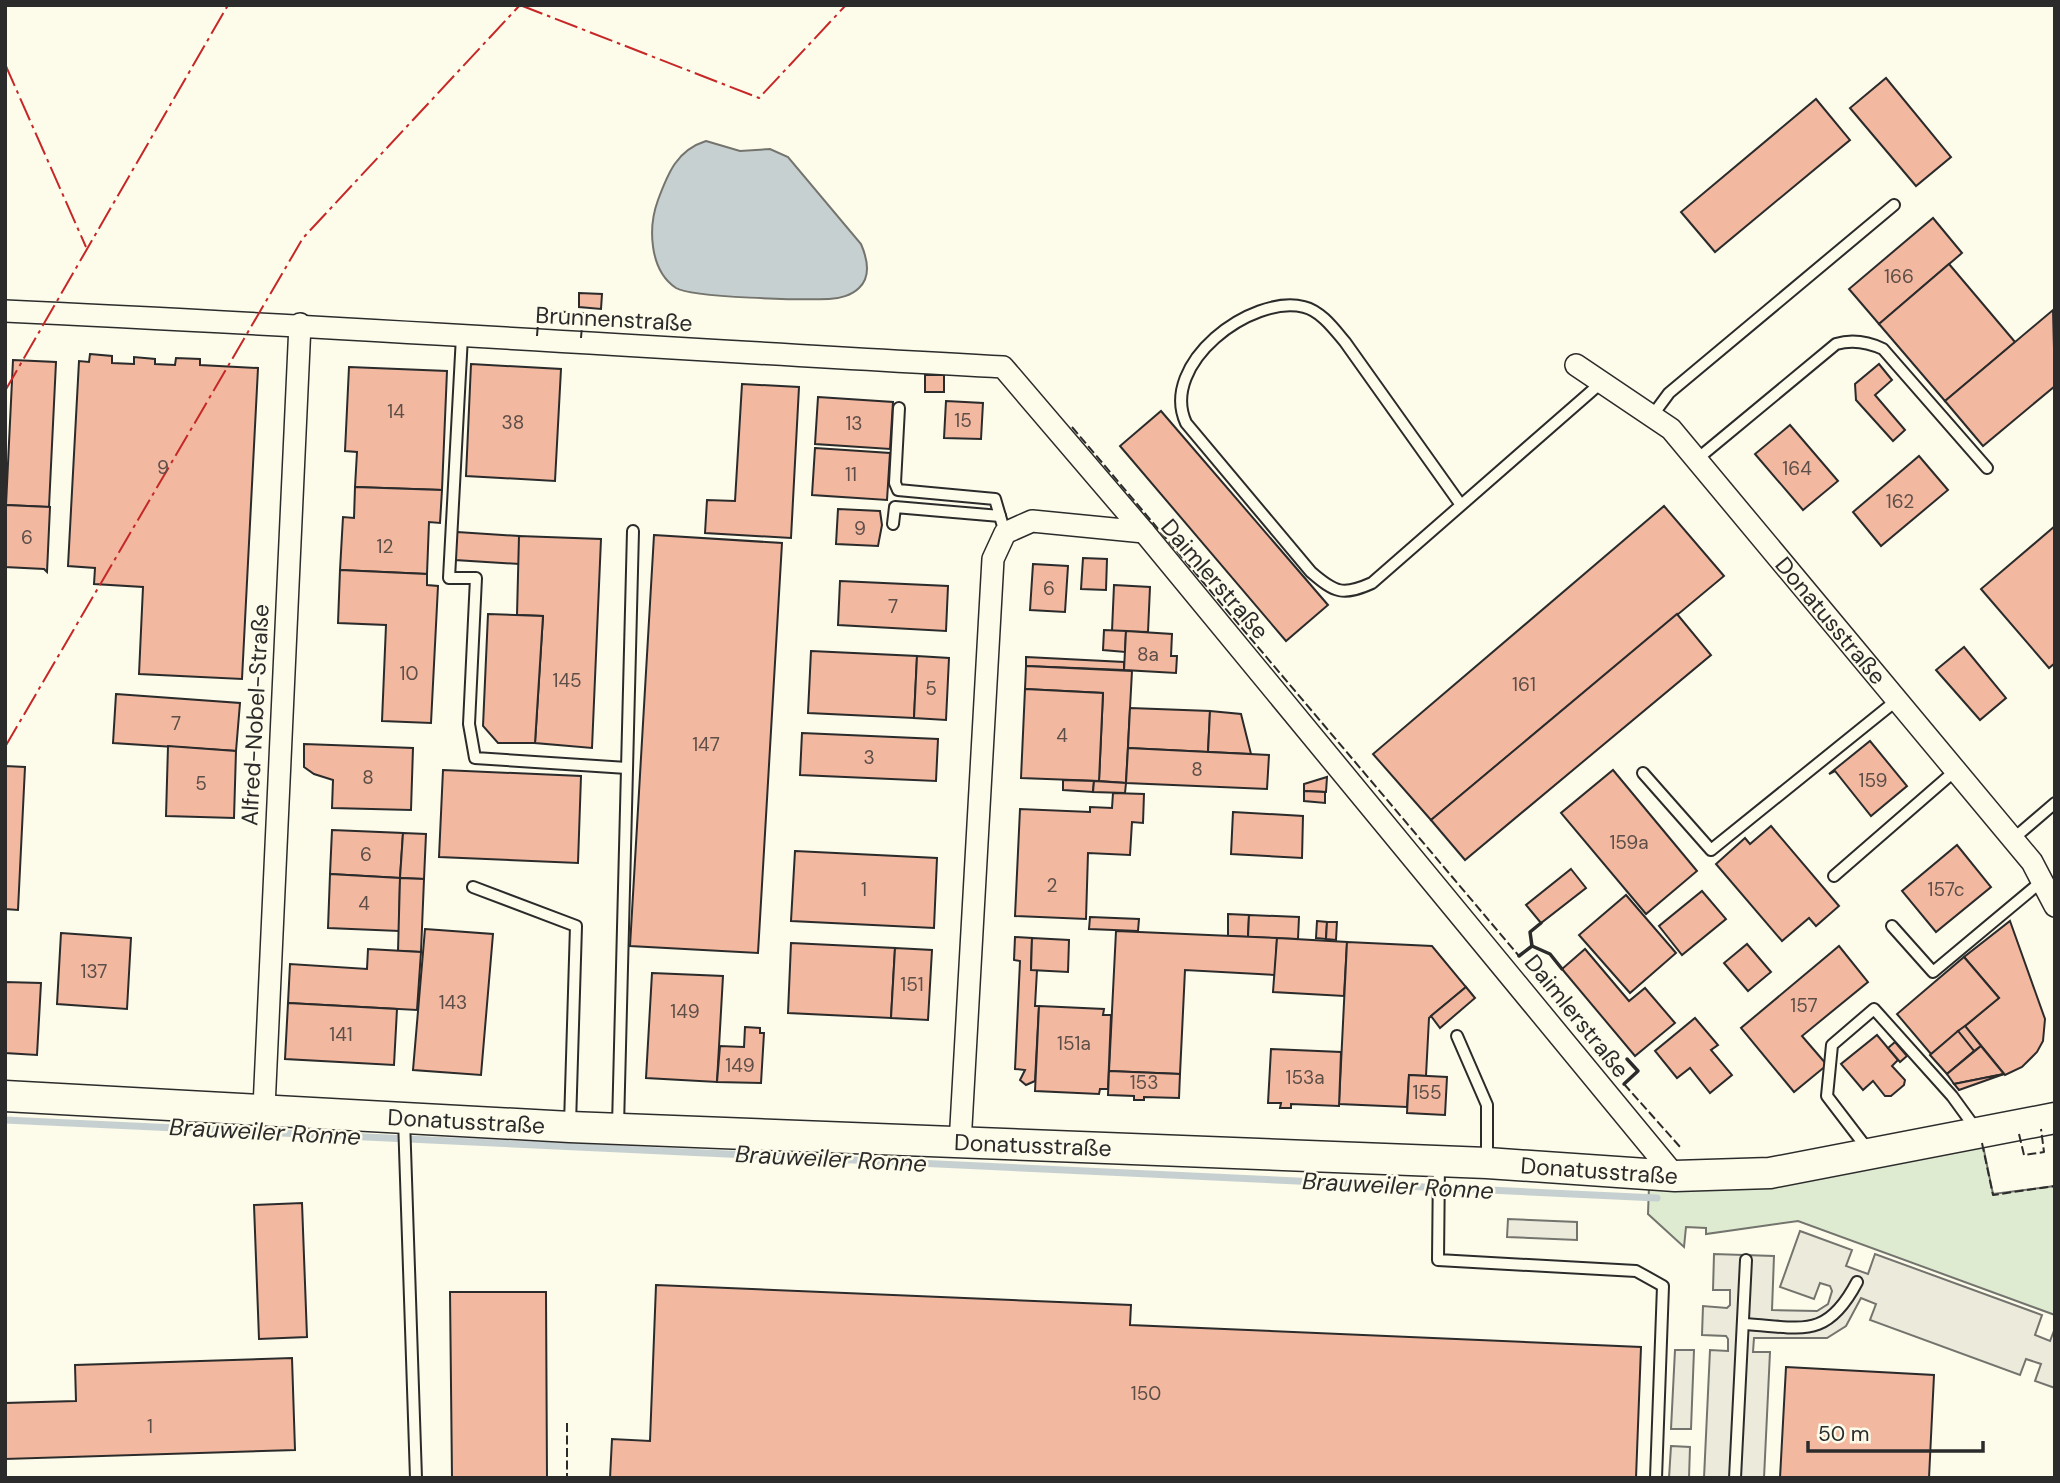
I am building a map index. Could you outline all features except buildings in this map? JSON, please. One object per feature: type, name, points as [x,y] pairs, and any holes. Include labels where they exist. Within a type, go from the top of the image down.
[{"type":"street","name":"Brunnenstraße","points":[[5,311],[300,324],[1003,367],[1144,532]]},
{"type":"street","name":"Alfred-Nobel-Straße","points":[[264,1108],[300,324]]},
{"type":"street","name":"Donatusstraße","points":[[1576,365],[1671,429],[2032,862],[2051,896]]},
{"type":"street","name":"Daimlerstraße","points":[[1003,524],[1032,521],[1144,532],[1675,1176]]},
{"type":"street","points":[[960,1144],[993,559],[1003,524]]},
{"type":"street","name":"Donatusstraße","points":[[5,1096],[264,1108],[404,1122],[570,1126],[960,1144],[1439,1173],[1488,1163],[1675,1176],[1770,1173],[2055,1118]]},
{"type":"lane","points":[[1651,416],[1669,393],[1894,205]]},
{"type":"lane","points":[[1461,505],[1345,341],[1325,320],[1307,307],[1285,304],[1254,312],[1204,347],[1186,371],[1180,400],[1186,423],[1311,572],[1329,588],[1344,592],[1372,583],[1602,383]]},
{"type":"lane","points":[[462,336],[449,578],[476,578],[469,724],[475,758],[627,768]]},
{"type":"lane","points":[[1696,460],[1836,344],[1860,341],[1883,349],[1987,468]]},
{"type":"lane","points":[[893,524],[895,507],[1003,524],[995,499],[898,490],[895,483],[899,408]]},
{"type":"lane","points":[[618,1129],[633,531]]},
{"type":"lane","points":[[1643,773],[1711,850],[1896,700]]},
{"type":"lane","points":[[1834,876],[1956,770]]},
{"type":"lane","points":[[2013,839],[2055,803]]},
{"type":"lane","points":[[473,887],[576,926],[570,1126]]},
{"type":"lane","points":[[1892,926],[1933,972],[2051,896]]},
{"type":"lane","points":[[1871,1153],[1827,1096],[1832,1045],[1874,1009],[1952,1096],[1978,1133]]},
{"type":"lane","points":[[1457,1036],[1487,1105],[1488,1163]]},
{"type":"lane","points":[[404,1122],[416,1478]]},
{"type":"lane","points":[[1439,1173],[1438,1260],[1636,1270],[1663,1286],[1656,1478]]},
{"type":"lane","points":[[1735,1478],[1746,1260]]},
{"type":"lane","points":[[1743,1324],[1805,1327],[1830,1320],[1846,1303],[1857,1282]]},
{"type":"green space","points":[[1982,1141],[1993,1194],[2055,1186],[2055,1315],[1798,1221],[1706,1234],[1706,1228],[1686,1227],[1684,1247],[1648,1214],[1649,1186]]},
{"type":"shaded area","points":[[706,141],[740,151],[770,149],[788,157],[861,244],[867,272],[859,288],[849,295],[833,299],[750,298],[686,291],[676,288],[667,280],[660,270],[653,247],[653,223],[658,200],[675,164],[688,150]]},
{"type":"shaded area","points":[[1508,1219],[1577,1222],[1577,1240],[1507,1237]]},
{"type":"shaded area","points":[[1800,1231],[1852,1250],[1846,1266],[1868,1274],[1875,1254],[2042,1315],[2035,1335],[2050,1341],[2055,1328],[2055,1388],[2035,1381],[2041,1364],[2026,1359],[2020,1375],[1870,1320],[1876,1304],[1861,1298],[1846,1326],[1827,1338],[1754,1338],[1753,1352],[1770,1352],[1764,1478],[1704,1478],[1710,1350],[1728,1351],[1726,1336],[1702,1335],[1703,1306],[1727,1308],[1730,1305],[1730,1290],[1713,1290],[1714,1254],[1774,1256],[1772,1310],[1817,1311],[1828,1304],[1832,1291],[1830,1286],[1820,1283],[1814,1299],[1780,1287]]},
{"type":"shaded area","points":[[1675,1350],[1694,1350],[1691,1429],[1671,1429]]},
{"type":"shaded area","points":[[1671,1446],[1690,1447],[1689,1478],[1669,1478]]},
{"type":"waterway","name":"Brauweiler Ronne","points":[[5,1120],[1657,1198]]},
{"type":"fence","points":[[537,336],[539,310],[583,313],[581,338]]},
{"type":"fence","points":[[1072,427],[1519,956]]},
{"type":"fence","points":[[1624,1084],[1681,1148]]},
{"type":"fence","points":[[2019,1134],[2024,1155],[2044,1152],[2041,1129]]},
{"type":"fence","points":[[1982,1143],[1993,1195],[2055,1186]]},
{"type":"fence","points":[[567,1423],[567,1478]]},
{"type":"wall","points":[[1532,946],[1530,932],[1541,923]]},
{"type":"wall","points":[[1519,956],[1532,946],[1550,954],[1562,969]]},
{"type":"wall","points":[[1624,1084],[1638,1071],[1627,1059]]},
{"type":"power","points":[[5,391],[228,5]]},
{"type":"power","points":[[520,5],[759,98],[846,5]]},
{"type":"power","points":[[5,747],[303,238],[520,5]]},
{"type":"power","points":[[5,64],[86,247]]}]
